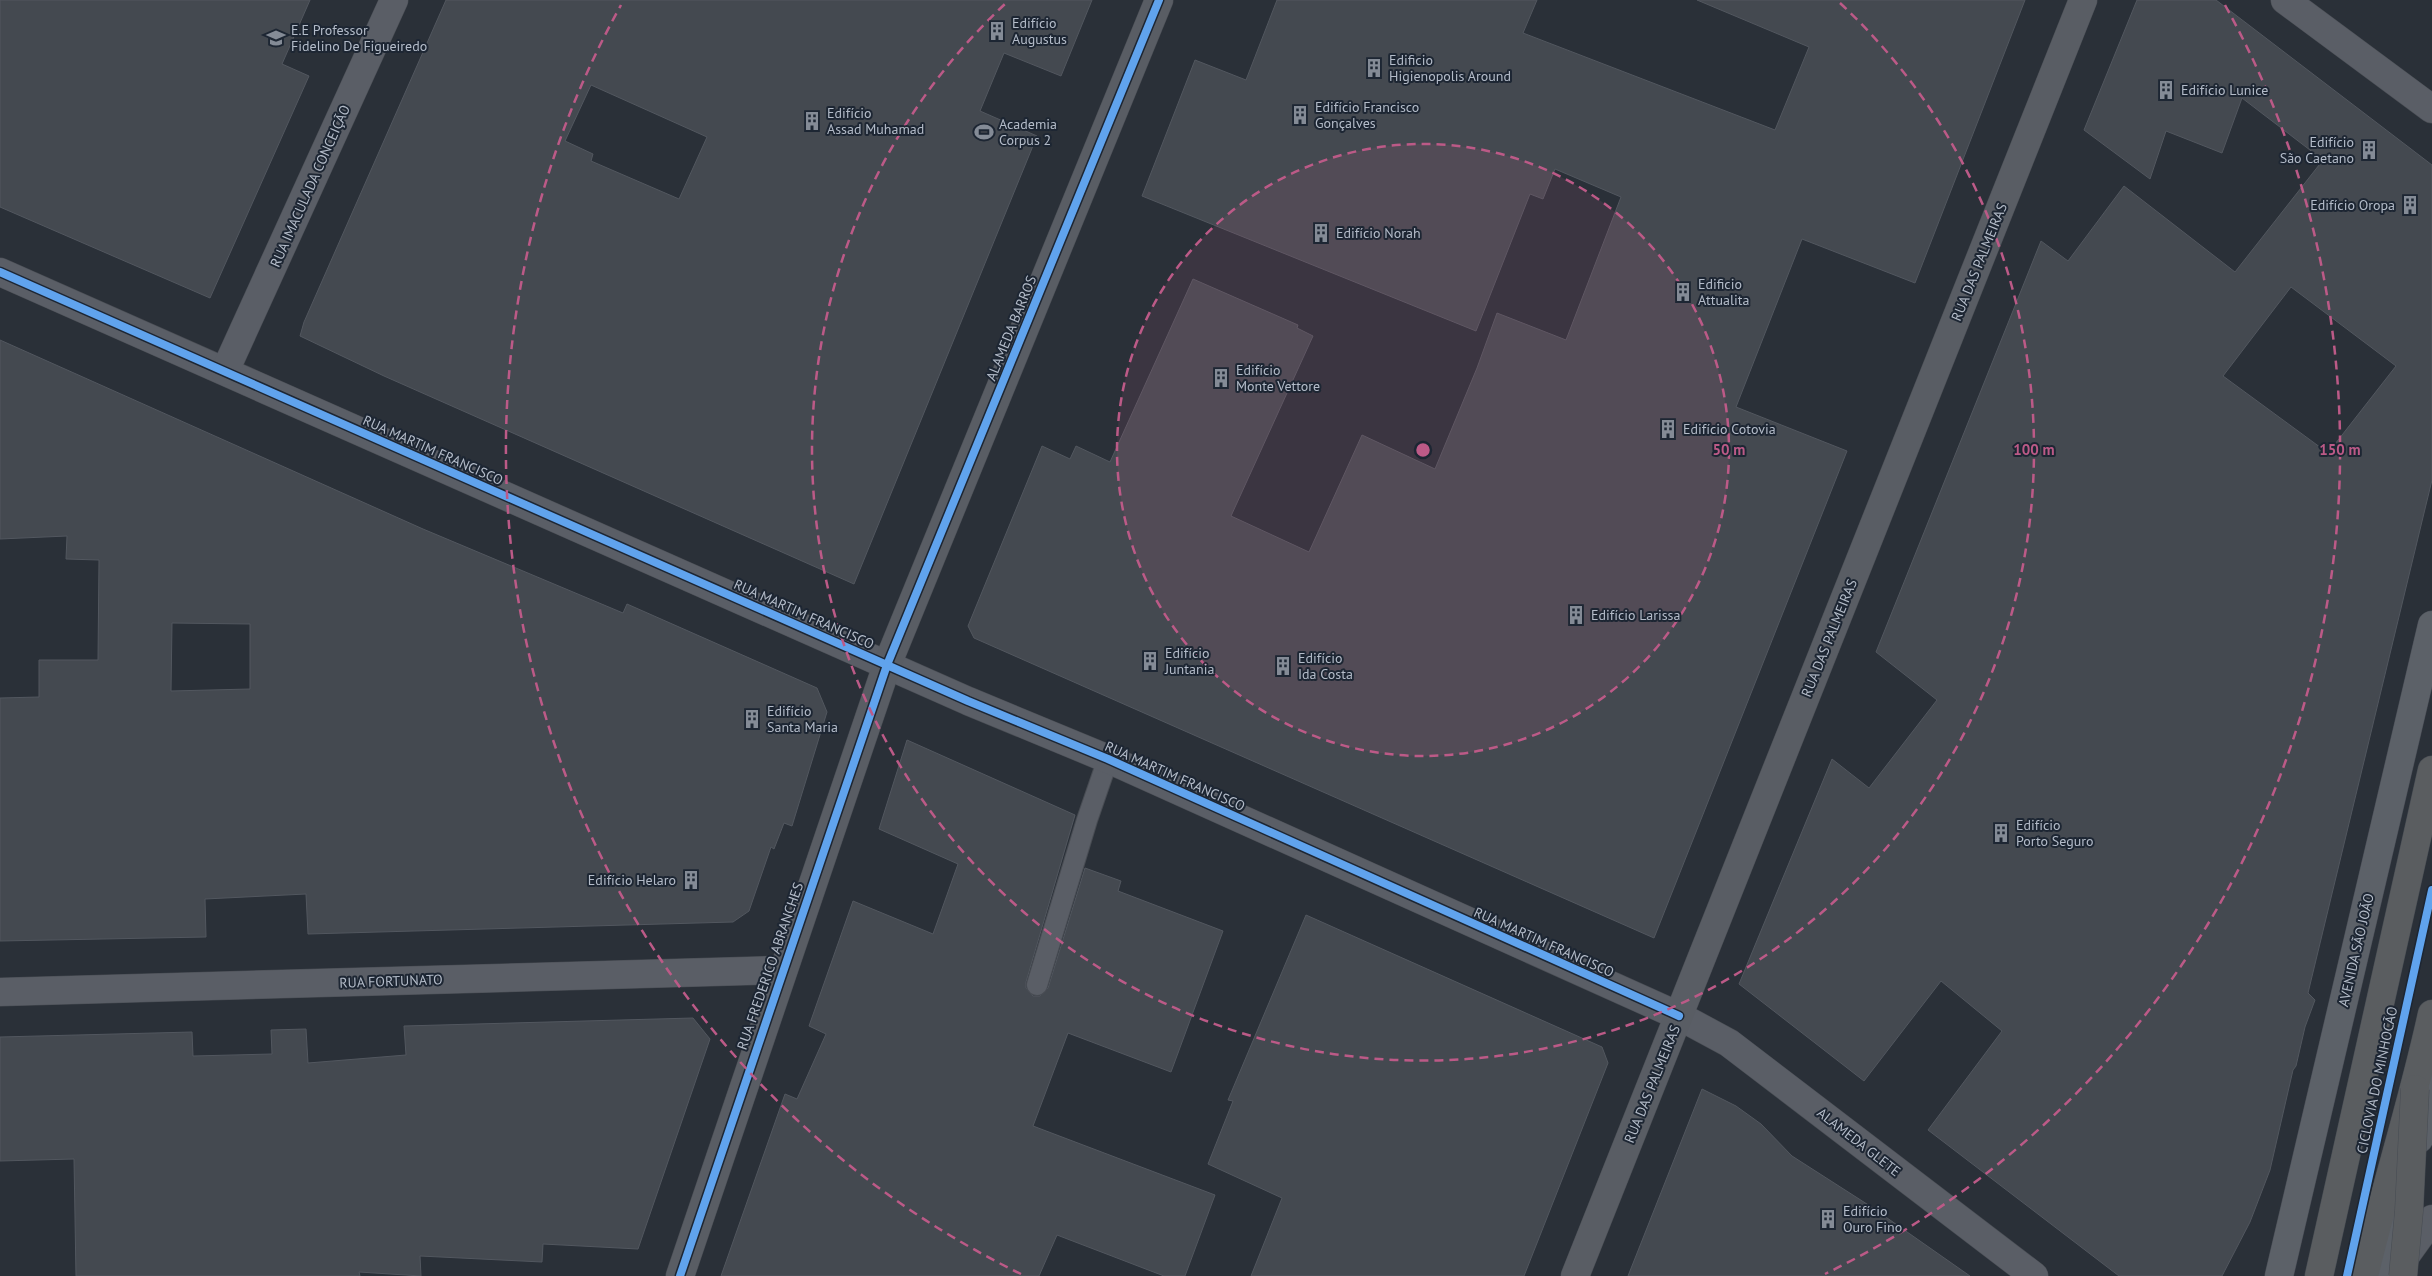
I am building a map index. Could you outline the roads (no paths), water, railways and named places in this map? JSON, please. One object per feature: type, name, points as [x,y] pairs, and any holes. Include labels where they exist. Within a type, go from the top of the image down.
[{"type":"highway","points":[[2319,1276],[2432,770]]},
{"type":"highway","points":[[2403,1276],[2432,1014]]},
{"type":"highway","points":[[2364,1276],[2376,1226],[2424,1088]]},
{"type":"main road","name":"AVENIDA SÃO JOÃO","points":[[2279,1276],[2432,625]]},
{"type":"main road","points":[[2386,1276],[2424,1088]]},
{"type":"street","name":"RUA IMACULADA CONCEIÇÃO","points":[[226,371],[394,0]]},
{"type":"street","name":"ALAMEDA BARROS","points":[[887,665],[1159,0]]},
{"type":"street","name":"RUA DAS PALMEIRAS","points":[[1576,1276],[2083,0]]},
{"type":"street","points":[[2285,0],[2432,109]]},
{"type":"street","name":"RUA MARTIM FRANCISCO","points":[[0,272],[887,665],[1108,759],[1679,1016]]},
{"type":"street","name":"RUA FREDERICO ABRANCHES","points":[[680,1276],[782,970],[887,665]]},
{"type":"street","name":"RUA FORTUNATO","points":[[0,992],[782,970]]},
{"type":"street","name":"ALAMEDA GLETE","points":[[1679,1016],[1729,1043],[2034,1276]]},
{"type":"street","points":[[2391,1276],[2432,1219]]},
{"type":"lane","points":[[1037,985],[1086,820],[1108,759]]},
{"type":"place","name":"Edifício Augustus","points":[[997,31]]},
{"type":"place","name":"E.E Professor Fidelino De Figueiredo","points":[[276,38]]},
{"type":"place","name":"Edificio Higienopolis Around","points":[[1374,68]]},
{"type":"place","name":"Edifício Lunice","points":[[2166,90]]},
{"type":"place","name":"Edifício Francisco Gonçalves","points":[[1300,115]]},
{"type":"place","name":"Edifício Assad Muhamad","points":[[812,121]]},
{"type":"place","name":"Academia Corpus 2","points":[[984,132]]},
{"type":"place","name":"Edifício São Caetano","points":[[2369,150]]},
{"type":"place","name":"Edifício Oropa","points":[[2410,205]]},
{"type":"place","name":"Edifício Norah","points":[[1321,233]]},
{"type":"place","name":"Edificio Attualita","points":[[1683,292]]},
{"type":"place","name":"Edifício Monte Vettore","points":[[1221,378]]},
{"type":"place","name":"Edifício Cotovia","points":[[1668,429]]},
{"type":"place","name":"Edifício Larissa","points":[[1576,615]]},
{"type":"place","name":"Edifício Juntania","points":[[1150,661]]},
{"type":"place","name":"Edifício Ida Costa","points":[[1283,666]]},
{"type":"place","name":"Edifício Santa Maria","points":[[752,719]]},
{"type":"place","name":"Edifício Porto Seguro","points":[[2001,833]]},
{"type":"place","name":"Edifício Helaro","points":[[691,880]]},
{"type":"place","name":"Edifício Ouro Fino","points":[[1828,1219]]}]
